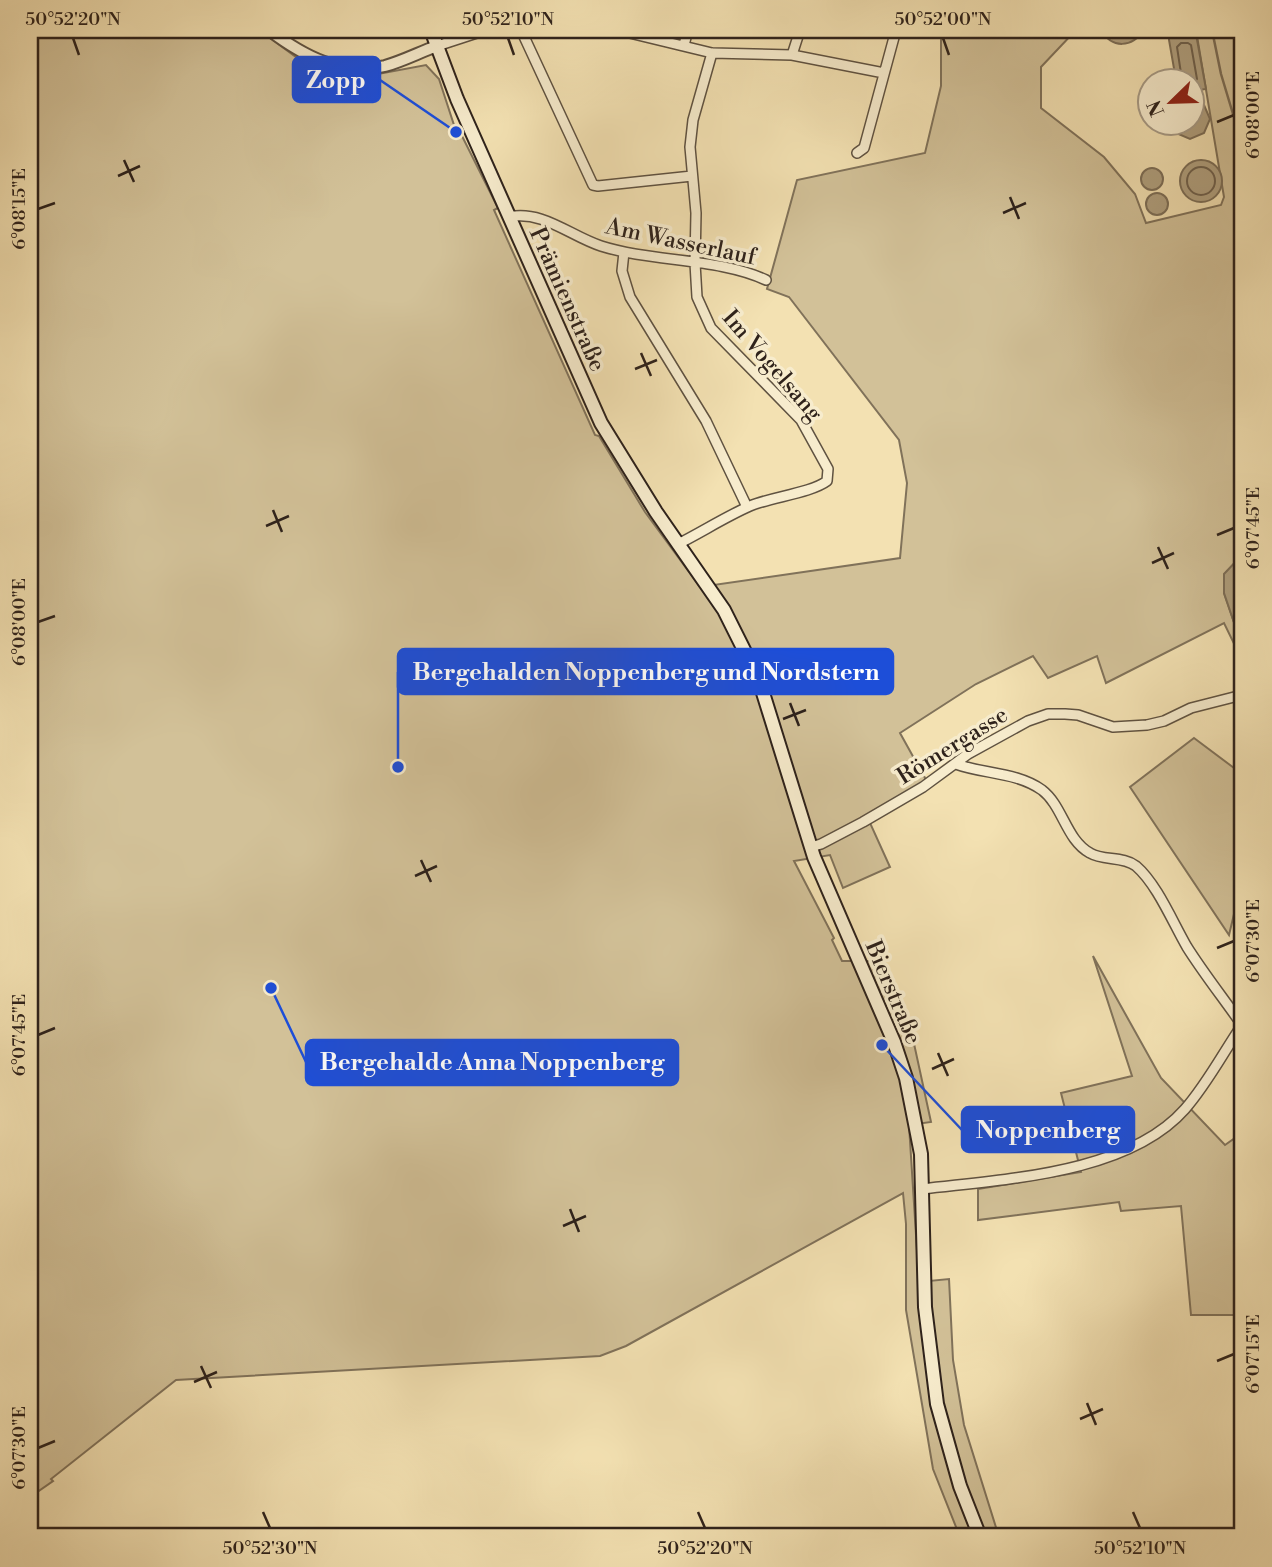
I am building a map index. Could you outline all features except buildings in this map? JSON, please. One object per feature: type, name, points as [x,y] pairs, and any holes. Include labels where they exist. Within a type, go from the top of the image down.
[{"type":"main road","name":"Prämienstraße","points":[[431,30],[457,99],[601,424],[618,455],[696,569]]},
{"type":"main road","name":"Bierstraße","points":[[696,569],[738,635],[759,680],[811,847],[875,995],[902,1066],[916,1118],[923,1189],[925,1307],[937,1404],[954,1466],[980,1537]]},
{"type":"street","points":[[269,30],[298,51],[317,60],[363,69],[385,66],[486,30]]},
{"type":"street","points":[[521,30],[593,185],[692,176]]},
{"type":"street","points":[[617,30],[712,53],[792,55],[884,73]]},
{"type":"street","points":[[684,45],[688,30]]},
{"type":"street","points":[[792,55],[800,30]]},
{"type":"street","points":[[857,153],[864,148],[896,30]]},
{"type":"street","points":[[695,263],[696,214],[690,147],[693,120],[712,53]]},
{"type":"street","name":"Am Wasserlauf","points":[[509,217],[532,215],[599,246],[741,272],[766,280]]},
{"type":"street","points":[[624,252],[622,271],[630,297],[706,421],[747,507],[678,544]]},
{"type":"street","name":"Im Vogelsang","points":[[695,263],[697,297],[710,328],[801,420],[828,469],[827,481],[820,487],[786,494],[747,507]]},
{"type":"street","name":"Römergasse","points":[[811,847],[863,822],[923,787],[968,754],[1028,721],[1048,714],[1078,715],[1113,727],[1147,724],[1164,721],[1191,708],[1242,695]]},
{"type":"street","points":[[923,1189],[1076,1168],[1133,1148],[1157,1133],[1183,1111],[1205,1083],[1242,1025],[1135,865],[1091,854],[1077,842],[1052,800],[1043,791],[1003,775],[956,764]]},
{"type":"shaded area","points":[[30,30],[259,30],[307,65],[333,74],[362,77],[426,65],[439,79],[454,125],[498,208],[494,210],[595,435],[599,436],[645,512],[700,587],[900,558],[907,483],[899,440],[789,297],[767,289],[797,180],[925,153],[941,86],[941,40],[948,30],[1076,30],[1041,67],[1041,108],[1104,157],[1135,194],[1146,223],[1221,205],[1224,197],[1206,90],[1206,66],[1202,66],[1196,30],[1240,30],[1242,557],[1224,593],[1242,646],[1242,660],[1224,623],[1106,683],[1097,656],[1048,678],[1033,656],[976,684],[900,733],[930,787],[870,823],[890,867],[843,888],[830,855],[794,861],[834,938],[832,940],[842,961],[878,961],[913,1039],[931,1122],[909,1125],[919,1282],[949,1279],[953,1360],[964,1425],[999,1537],[960,1537],[933,1469],[906,1310],[906,1224],[903,1193],[626,1346],[600,1356],[176,1380],[30,1497]]},
{"type":"shaded area","points":[[1194,738],[1242,774],[1242,914],[1234,914],[1229,935],[1130,787]]},
{"type":"shaded area","points":[[1093,956],[1161,1078],[1225,1145],[1242,1133],[1242,1315],[1191,1315],[1181,1206],[1121,1211],[1119,1202],[978,1220],[978,1189],[1081,1172],[1061,1093],[1132,1076]]},
{"type":"water","points":[[1101,30],[1144,30],[1134,40],[1122,44],[1111,41]]},
{"type":"water","points":[[1178,34],[1196,34],[1202,66],[1174,66],[1169,38],[1178,37]]},
{"type":"water","points":[[1206,110],[1210,119],[1206,128]]},
{"type":"water","points":[[1201,160],[1216,166],[1222,181],[1216,196],[1201,202],[1186,196],[1180,181],[1186,166]]},
{"type":"water","points":[[1152,168],[1160,171],[1163,179],[1160,187],[1152,190],[1144,187],[1141,179],[1144,171]]},
{"type":"water","points":[[1157,193],[1165,196],[1168,204],[1165,212],[1157,215],[1149,212],[1146,204],[1149,196]]},
{"type":"water","points":[[1240,557],[1242,646],[1224,593],[1224,574]]},
{"type":"waterway","points":[[1212,30],[1221,74],[1242,144]]},
{"type":"place","name":"Zopp","points":[[456,132]]},
{"type":"place","name":"Bergehalden Noppenberg und Nordstern","points":[[398,767]]},
{"type":"place","name":"Bergehalde Anna Noppenberg","points":[[271,988]]},
{"type":"place","name":"Noppenberg","points":[[882,1045]]}]
